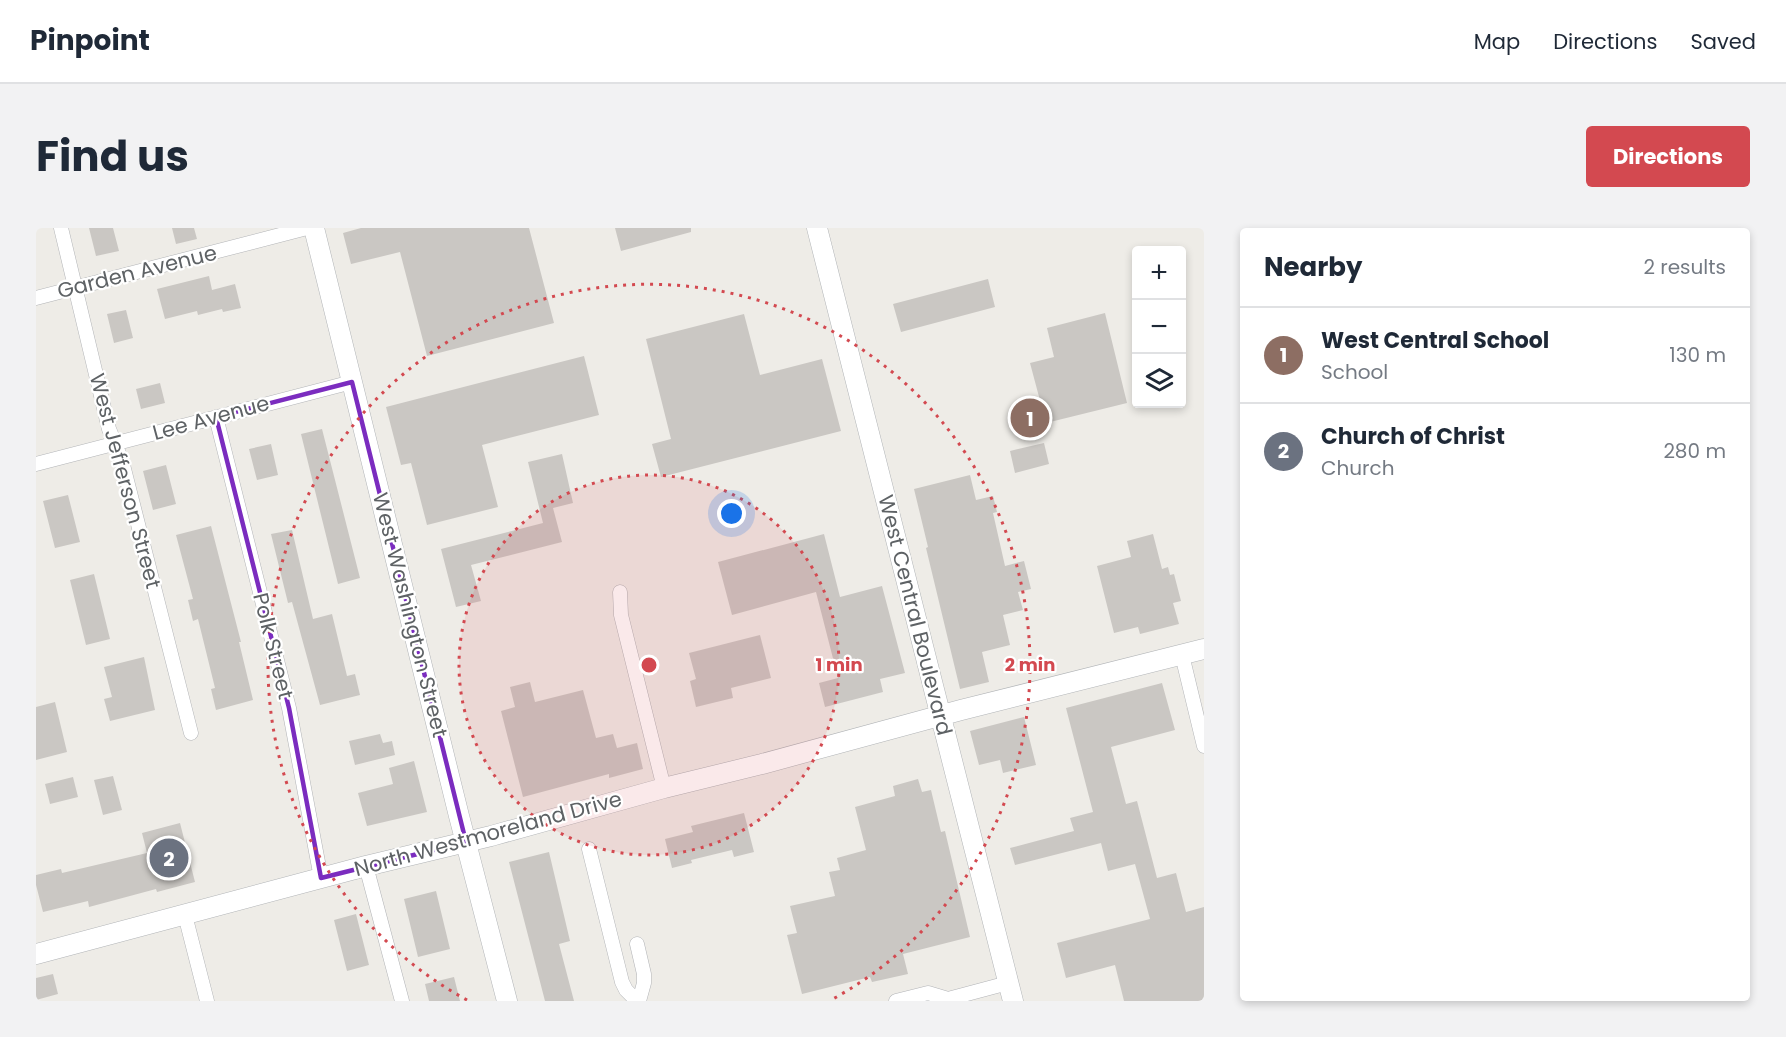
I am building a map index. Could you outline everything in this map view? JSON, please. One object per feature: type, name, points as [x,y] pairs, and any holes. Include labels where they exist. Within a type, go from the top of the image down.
[{"type":"street","name":"West Jefferson Street","points":[[61,228],[109,429],[122,461],[191,733]]},
{"type":"street","name":"Garden Avenue","points":[[36,298],[307,228]]},
{"type":"street","name":"West Washington Street","points":[[314,228],[507,1001]]},
{"type":"street","name":"West Central Boulevard","points":[[817,228],[1011,992]]},
{"type":"street","name":"Lee Avenue","points":[[36,464],[352,382]]},
{"type":"street","name":"Polk Street","points":[[216,417],[289,708],[321,878]]},
{"type":"street","points":[[620,592],[621,615],[664,788]]},
{"type":"street","name":"North Westmoreland Drive","points":[[36,954],[664,788],[1204,649]]},
{"type":"street","points":[[1182,655],[1204,746]]},
{"type":"street","points":[[589,849],[622,982],[626,990],[638,1001],[644,983],[644,974],[637,944]]},
{"type":"street","points":[[366,866],[402,1001]]},
{"type":"street","points":[[184,915],[207,1001]]},
{"type":"street","points":[[896,1001],[928,993],[947,1000],[1011,992]]},
{"type":"highlighted area","points":[[352,382],[466,842],[321,878],[289,708],[216,417]]},
{"type":"building","points":[[89,228],[113,228],[119,251],[96,256]]},
{"type":"building","points":[[172,228],[194,228],[197,239],[176,244]]},
{"type":"building","points":[[361,228],[529,228],[554,323],[427,356],[400,252],[351,264],[343,233]]},
{"type":"building","points":[[615,228],[691,228],[691,232],[621,251]]},
{"type":"building","points":[[209,276],[212,290],[235,284],[241,308],[223,312],[222,309],[198,315],[197,311],[165,319],[157,289]]},
{"type":"building","points":[[988,279],[995,307],[901,332],[893,304]]},
{"type":"building","points":[[126,310],[133,338],[114,343],[107,314]]},
{"type":"building","points":[[1105,313],[1127,403],[1046,423],[1030,363],[1054,357],[1047,328]]},
{"type":"building","points":[[744,314],[760,375],[822,359],[841,431],[661,477],[652,444],[671,439],[646,339]]},
{"type":"building","points":[[584,356],[599,415],[482,445],[498,507],[427,525],[411,463],[401,465],[386,407]]},
{"type":"building","points":[[160,383],[165,403],[141,409],[136,389]]},
{"type":"building","points":[[322,429],[360,578],[338,584],[301,434]]},
{"type":"building","points":[[1044,443],[1049,464],[1015,473],[1010,451]]},
{"type":"building","points":[[271,444],[278,475],[257,480],[249,449]]},
{"type":"building","points":[[562,454],[573,503],[553,508],[562,542],[471,565],[481,601],[456,607],[441,549],[543,523],[528,462]]},
{"type":"building","points":[[166,465],[176,504],[153,510],[143,471]]},
{"type":"building","points":[[970,475],[976,500],[993,496],[997,512],[993,513],[1005,566],[1024,561],[1031,589],[1018,592],[1023,610],[1003,615],[1010,645],[982,652],[989,682],[960,689],[914,489]]},
{"type":"building","points":[[68,495],[80,542],[55,548],[43,501]]},
{"type":"building","points":[[211,526],[241,642],[239,642],[253,700],[216,710],[211,689],[215,688],[198,619],[193,621],[188,600],[193,599],[176,535]]},
{"type":"building","points":[[292,530],[313,619],[332,614],[347,676],[355,674],[360,695],[320,705],[292,602],[288,603],[271,534]]},
{"type":"building","points":[[824,534],[840,597],[882,586],[905,673],[880,679],[883,692],[825,707],[819,683],[838,678],[816,592],[732,615],[718,562]]},
{"type":"building","points":[[1153,534],[1162,569],[1168,567],[1170,575],[1174,574],[1181,601],[1173,603],[1179,624],[1140,634],[1138,627],[1114,633],[1097,566],[1131,557],[1127,541]]},
{"type":"building","points":[[94,574],[110,639],[86,645],[70,580]]},
{"type":"building","points":[[760,635],[771,678],[731,688],[733,698],[696,707],[690,681],[696,679],[689,653]]},
{"type":"building","points":[[144,657],[155,710],[110,721],[104,699],[112,697],[104,667]]},
{"type":"building","points":[[530,682],[535,702],[583,690],[596,738],[613,734],[617,748],[637,743],[643,769],[609,778],[609,774],[523,797],[501,711],[515,707],[510,687]]},
{"type":"building","points":[[1162,683],[1175,730],[1111,747],[1126,804],[1137,801],[1157,878],[1176,873],[1186,912],[1204,907],[1204,1001],[1124,1001],[1115,965],[1066,978],[1057,943],[1150,919],[1135,864],[1108,871],[1101,843],[1015,865],[1010,848],[1074,831],[1070,818],[1093,812],[1066,708]]},
{"type":"building","points":[[55,702],[67,752],[36,760],[36,707]]},
{"type":"building","points":[[1024,717],[1036,765],[1003,773],[1000,760],[979,765],[970,731]]},
{"type":"building","points":[[380,734],[383,743],[392,741],[395,755],[355,765],[349,741]]},
{"type":"building","points":[[414,761],[427,812],[367,826],[358,793],[393,784],[389,768]]},
{"type":"building","points":[[113,776],[122,810],[103,815],[94,780]]},
{"type":"building","points":[[73,777],[78,797],[50,804],[45,784]]},
{"type":"building","points":[[918,779],[922,792],[931,790],[941,832],[945,831],[970,937],[903,954],[908,974],[872,982],[870,977],[802,994],[787,935],[797,933],[790,906],[835,896],[829,872],[840,870],[837,858],[866,850],[855,807],[895,796],[893,786]]},
{"type":"building","points":[[744,813],[754,852],[734,857],[732,850],[691,860],[692,863],[672,868],[665,839],[693,832],[691,826]]},
{"type":"building","points":[[180,823],[195,882],[157,892],[156,889],[89,907],[88,901],[43,912],[36,885],[36,875],[61,869],[62,873],[147,853],[142,833]]},
{"type":"building","points":[[549,852],[570,941],[559,944],[574,1001],[545,1001],[509,862]]},
{"type":"building","points":[[436,891],[450,949],[418,957],[404,899]]},
{"type":"building","points":[[356,914],[369,965],[347,971],[334,920]]},
{"type":"building","points":[[53,974],[58,994],[36,1000],[36,978]]},
{"type":"building","points":[[454,977],[460,1001],[429,1001],[425,984]]},
{"type":"place","name":"West Central School","points":[[1030,418]]},
{"type":"place","name":"Church of Christ","points":[[169,858]]}]
